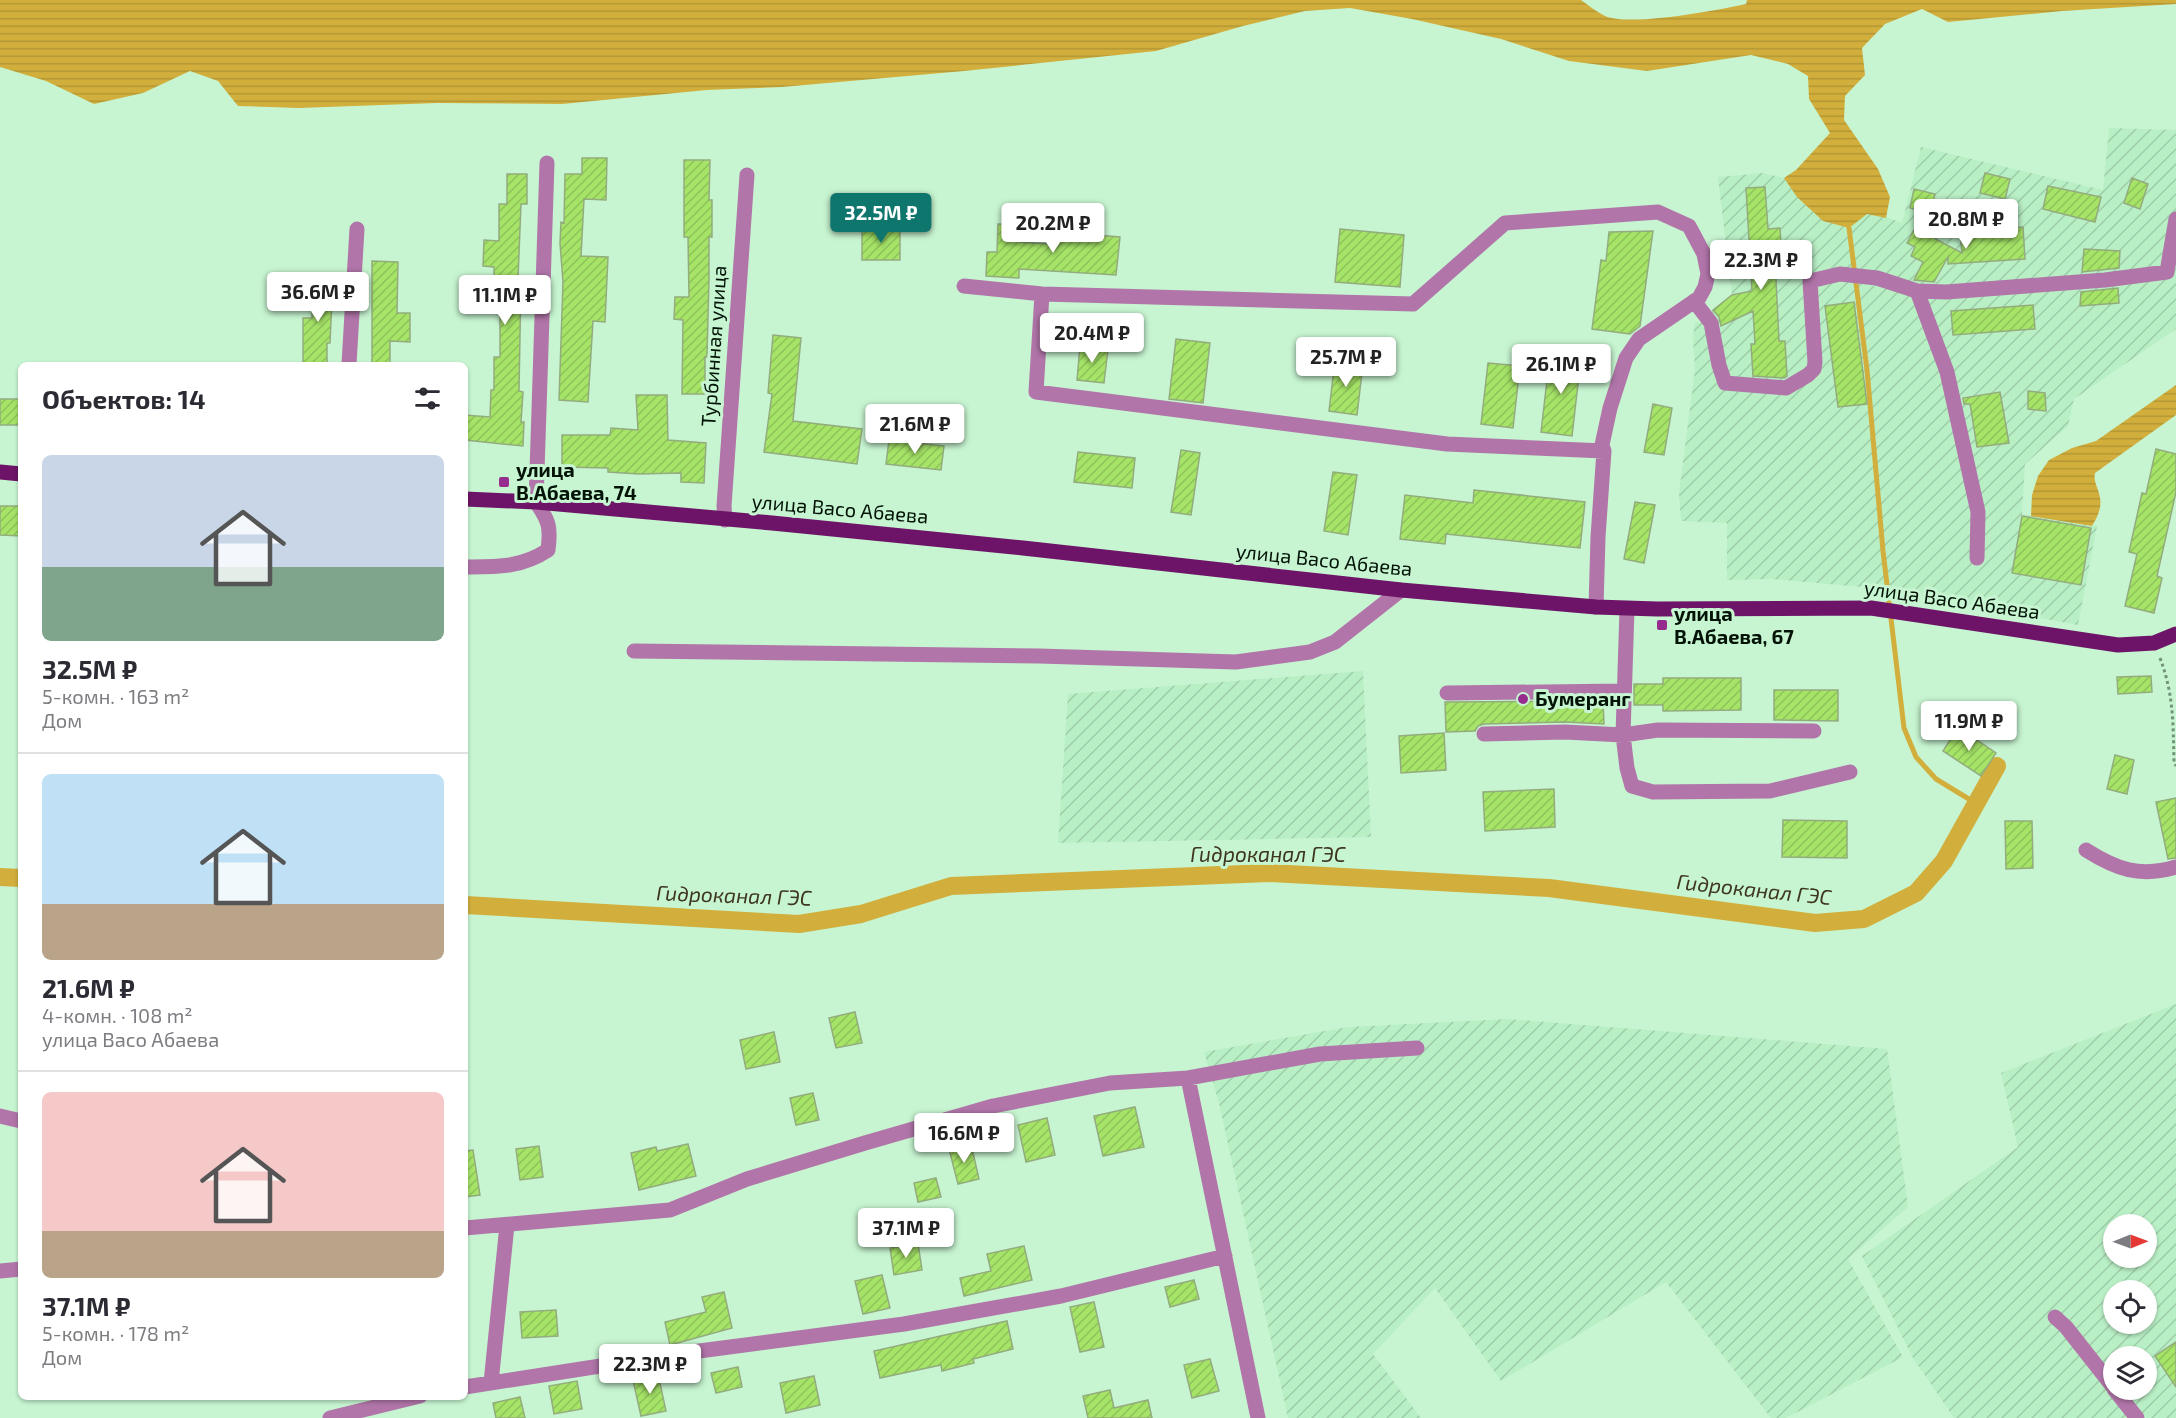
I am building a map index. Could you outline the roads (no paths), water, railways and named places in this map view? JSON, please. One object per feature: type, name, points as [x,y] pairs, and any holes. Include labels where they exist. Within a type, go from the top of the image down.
[{"type":"main road","points":[[0,472],[18,474]]},
{"type":"main road","name":"улица Васо Абаева","points":[[468,499],[536,502],[1035,549],[1401,590],[1596,607],[1627,609],[1870,608],[2118,645],[2154,643],[2176,634]]},
{"type":"street","points":[[468,567],[510,567],[537,557],[548,550],[550,532],[547,518],[536,502],[547,163]]},
{"type":"street","name":"Турбинная улица","points":[[725,520],[724,506],[747,175]]},
{"type":"street","points":[[964,286],[1042,294],[1413,304],[1505,223],[1658,212],[1689,226],[1704,254],[1708,274],[1705,287],[1699,298],[1639,339],[1626,358],[1610,408],[1602,445],[1604,451],[1596,607]]},
{"type":"street","points":[[1694,301],[1711,323],[1725,384],[1786,388],[1809,375],[1814,369],[1810,281],[1840,274],[1877,278],[1917,291],[1946,292],[2105,280],[2167,272],[2176,219]]},
{"type":"street","points":[[348,362],[357,229]]},
{"type":"street","points":[[1917,291],[1947,372],[1978,512],[1977,558]]},
{"type":"street","points":[[1042,294],[1036,393],[1448,444],[1604,451]]},
{"type":"street","points":[[634,651],[1039,656],[1236,662],[1310,652],[1335,642],[1401,590]]},
{"type":"street","points":[[1627,609],[1623,735],[1632,786],[1653,792],[1770,790],[1850,772]]},
{"type":"street","points":[[1447,693],[1624,691]]},
{"type":"street","points":[[1484,734],[1565,732],[1623,735],[1658,730],[1814,731]]},
{"type":"street","points":[[2086,850],[2109,864],[2132,872],[2149,872],[2176,867]]},
{"type":"street","points":[[468,1228],[670,1210],[747,1179],[993,1106],[1110,1083],[1188,1077],[1320,1054],[1417,1048]]},
{"type":"street","points":[[1188,1077],[1258,1418]]},
{"type":"street","points":[[0,1116],[18,1120]]},
{"type":"street","points":[[491,1383],[507,1225]]},
{"type":"street","points":[[468,1387],[684,1353],[904,1324],[1061,1296],[1226,1256]]},
{"type":"street","points":[[0,1271],[18,1269]]},
{"type":"street","points":[[2055,1317],[2066,1327],[2103,1375]]},
{"type":"street","points":[[330,1418],[404,1400]]},
{"type":"street","points":[[2123,1400],[2137,1418]]},
{"type":"waterway","points":[[1849,228],[1867,370],[1883,551],[1904,728],[1916,757],[1936,779],[1977,804]]},
{"type":"waterway","name":"Гидроканал ГЭС","points":[[468,905],[799,924],[861,914],[951,886],[1269,873],[1549,888],[1815,923],[1864,919],[1916,893],[1944,861],[1997,766]]},
{"type":"waterway","name":"Гидроканал ГЭС","points":[[0,877],[18,878]]},
{"type":"place","name":"улица В.Абаева, 74","points":[[504,482]]},
{"type":"place","name":"улица В.Абаева, 67","points":[[1662,625]]},
{"type":"place","name":"Бумеранг","points":[[1523,699]]}]
